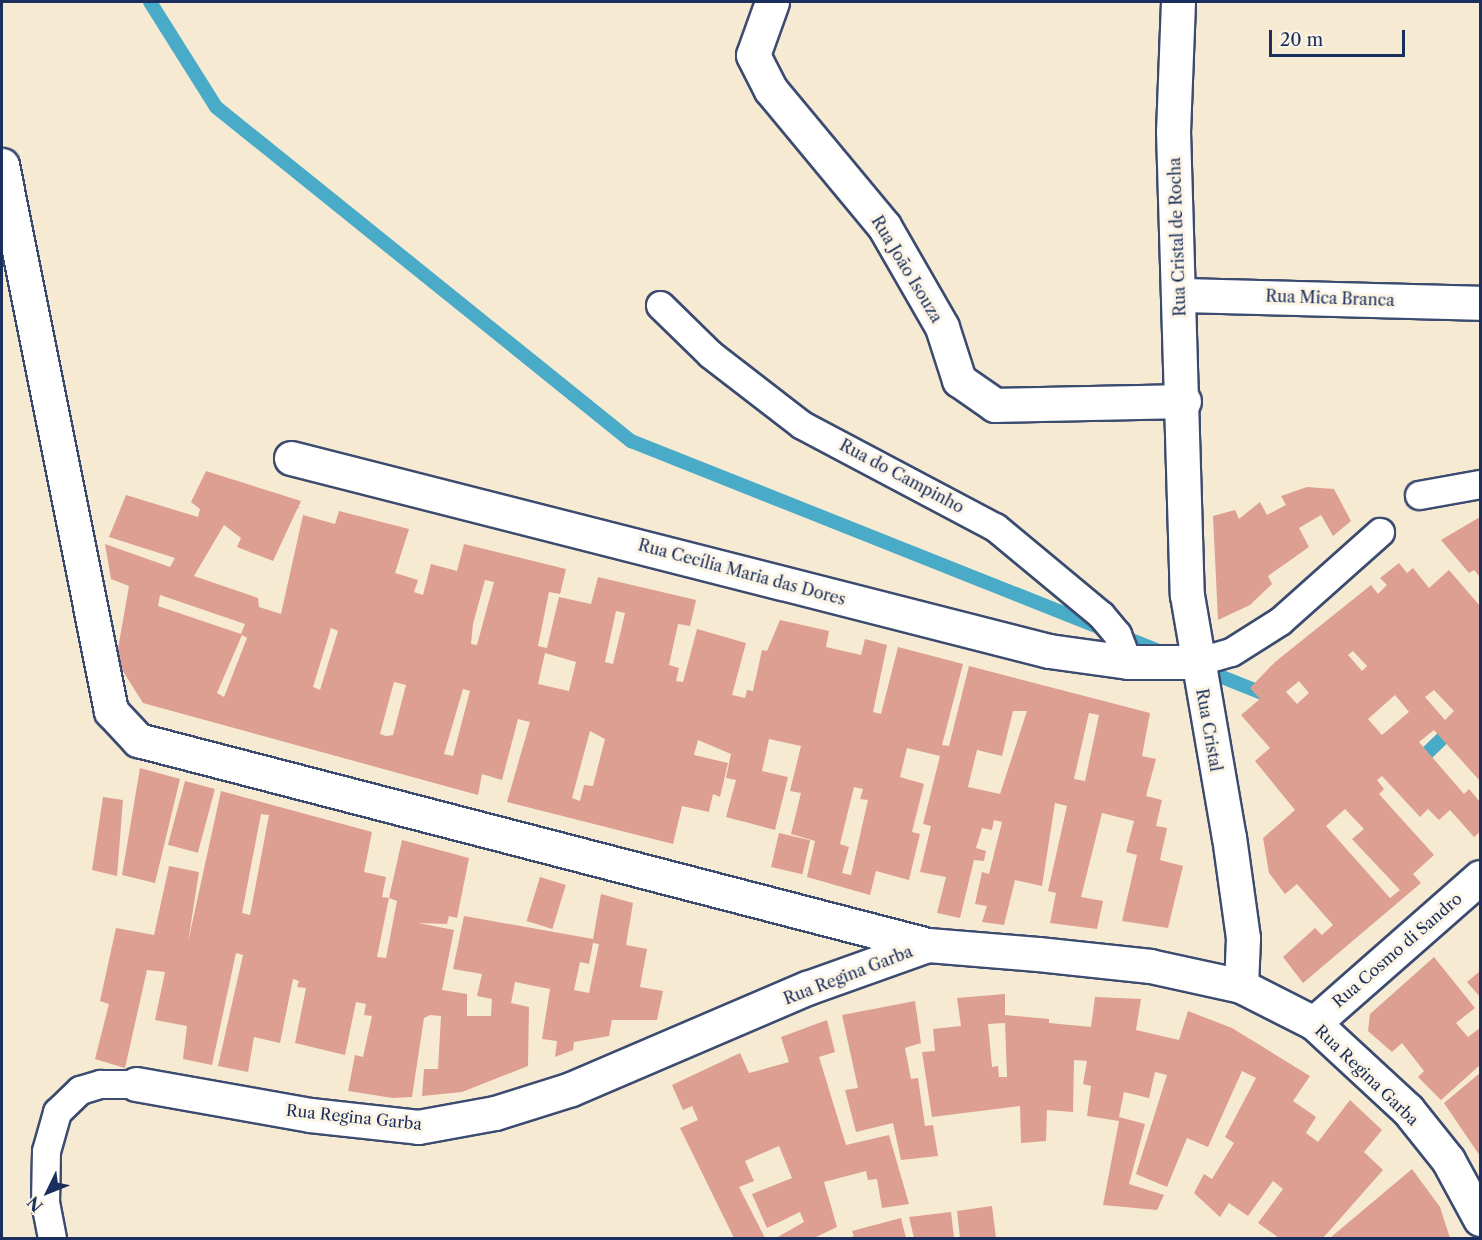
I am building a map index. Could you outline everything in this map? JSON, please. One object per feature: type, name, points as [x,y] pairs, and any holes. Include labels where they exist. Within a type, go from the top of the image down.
[{"type":"street","name":"Rua João Isouza","points":[[772,2],[753,55],[771,90],[884,226],[942,327],[959,380],[995,405],[1184,401]]},
{"type":"street","name":"Rua Cristal de Rocha","points":[[1178,2],[1173,97],[1186,473]]},
{"type":"street","points":[[2,165],[111,711],[138,740],[928,945]]},
{"type":"street","name":"Rua Mica Branca","points":[[1180,295],[1480,303]]},
{"type":"street","name":"Rua Cecília Maria das Dores","points":[[291,458],[1049,651],[1128,662],[1197,662]]},
{"type":"street","name":"Rua Cristal","points":[[1186,473],[1187,595],[1243,938],[1241,986]]},
{"type":"street","name":"Rua Cosmo di Sandro","points":[[1314,1023],[1480,877]]},
{"type":"street","name":"Rua Regina Garba","points":[[136,1084],[310,1115],[418,1127],[495,1113],[571,1089],[807,988],[928,945],[1150,966],[1241,986],[1314,1023],[1408,1110],[1448,1160],[1480,1219]]},
{"type":"lane","name":"Rua do Campinho","points":[[660,305],[710,354],[802,425],[995,527],[1101,615],[1117,634],[1128,662]]},
{"type":"lane","points":[[1419,495],[1480,484]]},
{"type":"lane","points":[[1197,662],[1231,652],[1280,621],[1380,532]]},
{"type":"lane","points":[[52,1239],[45,1203],[46,1151],[57,1112],[80,1090],[136,1084]]},
{"type":"building","points":[[206,471],[301,501],[273,561],[237,547],[241,538],[224,525],[194,576],[258,598],[259,607],[281,614],[303,515],[335,524],[339,511],[409,529],[395,573],[418,580],[414,592],[423,595],[431,564],[457,571],[464,544],[566,569],[560,594],[549,592],[538,646],[547,648],[559,597],[591,604],[598,577],[696,600],[690,626],[678,624],[669,665],[679,668],[676,681],[683,682],[697,629],[746,643],[732,695],[745,698],[747,690],[753,691],[762,650],[767,651],[780,620],[829,631],[826,647],[861,655],[865,639],[887,645],[873,712],[881,714],[898,647],[963,664],[942,745],[949,746],[969,666],[1150,713],[1142,756],[1156,759],[1146,796],[1162,800],[1156,826],[1167,828],[1160,860],[1183,866],[1168,928],[1122,921],[1137,855],[1126,852],[1134,821],[1102,813],[1081,897],[1103,901],[1097,929],[1050,923],[1056,893],[1048,891],[1067,806],[1055,803],[1042,886],[1015,880],[1004,925],[982,922],[987,906],[975,904],[982,872],[989,874],[1002,822],[994,820],[992,830],[982,828],[976,848],[986,851],[984,861],[974,860],[960,918],[937,913],[946,877],[920,872],[931,826],[923,824],[940,756],[907,748],[900,777],[924,784],[912,832],[920,834],[909,880],[876,871],[870,895],[807,877],[815,841],[791,834],[801,793],[790,791],[801,746],[769,739],[762,771],[788,777],[775,830],[726,817],[736,780],[726,778],[731,754],[698,740],[694,755],[728,763],[720,797],[713,794],[709,812],[682,806],[673,844],[507,802],[530,722],[518,719],[502,780],[482,774],[478,795],[143,703],[116,660],[129,586],[111,579],[105,544],[170,567],[175,558],[109,537],[126,495],[198,517],[200,509],[191,502]],"holes":[[[485,580],[494,582],[477,645],[471,644],[473,624]],[[160,595],[245,624],[241,634],[158,606]],[[616,611],[625,613],[613,664],[605,662]],[[331,628],[338,631],[320,690],[313,687]],[[242,635],[247,638],[224,697],[217,693]],[[545,653],[576,662],[569,691],[538,684]],[[394,682],[406,685],[393,735],[380,734]],[[463,689],[470,691],[453,756],[444,754]],[[1013,711],[1027,711],[1000,794],[968,787],[977,750],[1002,756]],[[1089,713],[1099,715],[1085,781],[1074,779]],[[590,731],[605,739],[593,786],[584,785],[580,801],[572,798]],[[854,787],[863,789],[860,799],[868,800],[851,875],[842,873],[849,847],[840,844]]]},
{"type":"building","points":[[1307,487],[1334,489],[1351,521],[1333,536],[1321,515],[1299,528],[1309,547],[1268,576],[1272,584],[1250,605],[1218,620],[1213,516],[1235,510],[1239,519],[1260,502],[1267,515],[1286,505],[1281,496]]},
{"type":"building","points":[[1480,517],[1480,577],[1474,570],[1469,573],[1441,540]]},
{"type":"building","points":[[1399,563],[1407,573],[1413,568],[1429,588],[1449,570],[1480,606],[1480,781],[1434,730],[1419,742],[1464,794],[1469,789],[1480,802],[1480,832],[1474,837],[1450,810],[1439,820],[1428,809],[1420,817],[1382,776],[1377,780],[1384,789],[1379,794],[1434,855],[1413,874],[1421,883],[1303,983],[1283,957],[1315,928],[1322,935],[1333,925],[1297,884],[1285,894],[1269,873],[1263,838],[1295,810],[1255,761],[1270,748],[1241,715],[1260,699],[1250,688],[1275,662],[1371,585],[1378,594],[1387,585],[1380,578]],"holes":[[[1353,651],[1367,666],[1362,671],[1348,655]],[[1299,681],[1309,693],[1297,704],[1286,692]],[[1434,690],[1454,711],[1445,720],[1425,697]],[[1395,695],[1409,712],[1382,735],[1368,719]],[[1345,809],[1364,829],[1352,839],[1400,890],[1390,898],[1326,826]]]},
{"type":"building","points":[[140,768],[180,779],[155,883],[122,875]]},
{"type":"building","points":[[185,781],[215,789],[198,853],[168,845]]},
{"type":"building","points":[[221,791],[372,832],[364,872],[386,877],[382,897],[389,898],[402,840],[469,858],[457,918],[449,916],[447,924],[418,923],[454,930],[442,990],[467,994],[467,1016],[491,1016],[492,999],[477,996],[482,974],[453,969],[464,916],[593,939],[601,894],[633,903],[626,945],[647,949],[640,987],[663,991],[657,1020],[612,1020],[609,1036],[574,1042],[573,1050],[555,1057],[557,1041],[542,1039],[550,989],[515,982],[511,1003],[529,1007],[528,1066],[462,1092],[422,1096],[424,1069],[438,1069],[441,1016],[430,1015],[424,1018],[412,1097],[393,1098],[348,1091],[355,1055],[363,1057],[372,1016],[364,1015],[366,1004],[356,1002],[345,1055],[295,1043],[306,988],[297,987],[299,981],[293,979],[280,1043],[254,1037],[248,1072],[218,1066],[243,955],[236,953],[212,1065],[183,1059],[187,1026],[155,1020],[165,972],[147,970],[125,1068],[95,1059],[109,1004],[100,1001],[116,928],[154,935],[169,866],[199,872],[188,942]],"holes":[[[261,814],[269,815],[250,915],[242,913]],[[389,898],[397,901],[386,958],[377,957]],[[593,943],[599,944],[589,993],[574,990],[580,962],[589,964]]]},
{"type":"building","points":[[103,797],[123,800],[117,876],[92,870]]},
{"type":"building","points":[[779,833],[810,840],[802,874],[771,867]]},
{"type":"building","points":[[540,877],[566,885],[552,929],[527,921]]},
{"type":"building","points":[[1434,957],[1475,1008],[1456,1023],[1468,1037],[1480,1028],[1480,1065],[1441,1100],[1418,1077],[1424,1071],[1402,1043],[1392,1052],[1368,1031],[1370,1014]]},
{"type":"building","points":[[1480,971],[1480,997],[1467,982]]},
{"type":"building","points":[[1005,994],[1005,1015],[1049,1019],[1049,1023],[1091,1027],[1095,997],[1141,999],[1136,1030],[1179,1040],[1188,1011],[1232,1028],[1310,1076],[1293,1101],[1316,1117],[1306,1133],[1318,1142],[1350,1100],[1382,1130],[1364,1152],[1383,1170],[1323,1238],[1279,1238],[1258,1223],[1283,1189],[1273,1181],[1248,1216],[1229,1203],[1220,1217],[1194,1193],[1204,1174],[1212,1179],[1234,1143],[1225,1137],[1256,1078],[1242,1071],[1208,1147],[1187,1138],[1167,1187],[1136,1174],[1167,1075],[1155,1072],[1149,1098],[1124,1092],[1119,1117],[1145,1124],[1129,1184],[1164,1195],[1157,1210],[1103,1205],[1119,1121],[1087,1116],[1091,1086],[1083,1084],[1087,1061],[1074,1060],[1073,1112],[1047,1110],[1046,1141],[1021,1143],[1020,1106],[932,1117],[922,1052],[935,1051],[933,1029],[961,1026],[957,998]],"holes":[[[1005,1023],[1007,1077],[999,1077],[998,1066],[992,1067],[988,1024]]]},
{"type":"building","points":[[915,1001],[921,1043],[905,1048],[911,1079],[918,1078],[925,1126],[933,1125],[938,1156],[901,1160],[893,1123],[856,1132],[845,1090],[858,1088],[842,1015]]},
{"type":"building","points":[[827,1020],[835,1052],[819,1057],[846,1145],[889,1135],[909,1204],[882,1208],[877,1179],[868,1180],[866,1171],[824,1182],[837,1227],[814,1238],[776,1238],[804,1222],[800,1212],[767,1228],[752,1194],[792,1178],[779,1146],[745,1161],[754,1181],[739,1187],[765,1238],[734,1238],[680,1128],[698,1120],[692,1106],[683,1110],[672,1085],[740,1053],[749,1073],[789,1062],[781,1037]]},
{"type":"building","points":[[1480,1073],[1480,1156],[1444,1103]]},
{"type":"building","points":[[1412,1169],[1440,1207],[1450,1238],[1330,1238]]},
{"type":"building","points":[[992,1206],[996,1238],[960,1238],[957,1211]]},
{"type":"building","points":[[951,1212],[954,1238],[914,1238],[909,1217]]},
{"type":"building","points":[[901,1218],[906,1238],[849,1238],[854,1236],[852,1231]]},
{"type":"waterway","points":[[150,2],[216,107],[631,441],[1159,651]]},
{"type":"waterway","points":[[1202,669],[1267,695]]},
{"type":"waterway","points":[[1413,753],[1423,757],[1453,728]]}]
